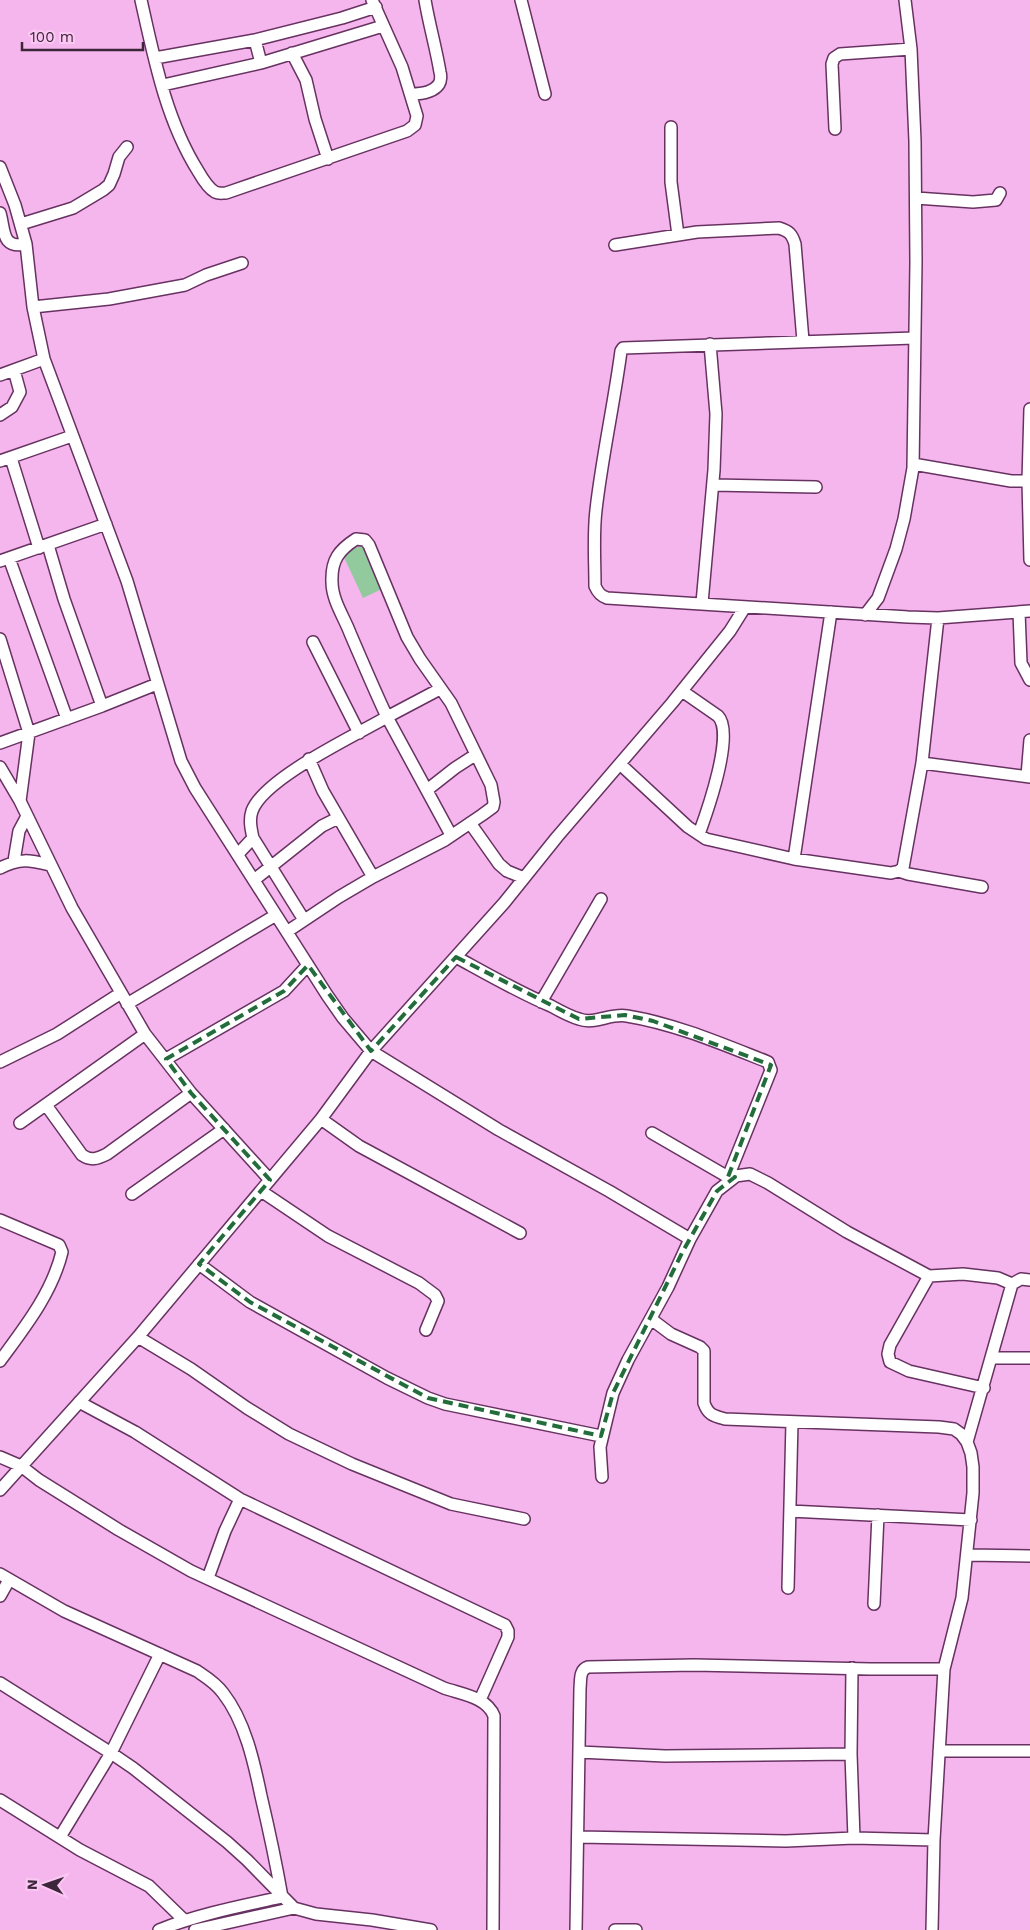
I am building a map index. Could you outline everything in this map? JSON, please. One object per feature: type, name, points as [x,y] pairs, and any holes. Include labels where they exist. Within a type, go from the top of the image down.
[{"type":"street","points":[[141,0],[155,58],[162,85],[173,123],[186,152],[213,191],[226,193],[408,131],[415,125],[417,116],[402,67],[374,3],[342,18],[255,40],[155,58]]},
{"type":"street","points":[[411,94],[422,94],[432,90],[439,84],[441,75],[425,0]]},
{"type":"street","points":[[521,0],[545,94]]},
{"type":"street","points":[[864,614],[878,598],[900,534],[913,464],[916,198],[911,49],[905,0]]},
{"type":"street","points":[[342,18],[348,36]]},
{"type":"street","points":[[162,85],[261,63],[292,52],[383,26]]},
{"type":"street","points":[[255,40],[261,63]]},
{"type":"street","points":[[835,129],[832,64],[834,58],[840,54],[911,49]]},
{"type":"street","points":[[292,52],[306,80],[328,159]]},
{"type":"street","points":[[671,127],[671,182],[678,235]]},
{"type":"street","points":[[21,224],[73,208],[103,190],[109,185],[119,157],[127,147]]},
{"type":"street","points":[[0,167],[21,224],[26,244],[33,306],[44,359],[127,581],[181,761],[195,788],[308,965],[343,1018],[371,1051],[500,1130],[690,1239]]},
{"type":"street","points":[[916,198],[973,202],[996,200],[1000,193]]},
{"type":"street","points":[[0,213],[6,239],[17,246],[26,244]]},
{"type":"street","points":[[615,245],[678,235],[731,230],[779,228],[788,230],[793,236],[795,244],[803,341]]},
{"type":"street","points":[[33,306],[109,299],[185,285],[206,275],[242,263]]},
{"type":"street","points":[[914,338],[623,348],[596,511],[595,586],[602,596],[607,598],[880,616],[938,618],[1024,612],[1021,663],[1030,680]]},
{"type":"street","points":[[702,603],[713,485],[716,414],[710,344]]},
{"type":"street","points":[[0,374],[44,359]]},
{"type":"street","points":[[0,415],[12,407],[20,392],[14,370]]},
{"type":"street","points":[[1030,409],[1030,560]]},
{"type":"street","points":[[72,436],[6,459],[44,547],[102,706]]},
{"type":"street","points":[[913,464],[1011,481],[1029,481]]},
{"type":"street","points":[[713,485],[816,487]]},
{"type":"street","points":[[67,719],[5,560],[106,524]]},
{"type":"street","points":[[288,931],[338,897],[451,836],[492,807],[494,798],[491,785],[450,703],[407,637],[369,545],[365,540],[356,538],[341,548],[336,558],[332,583],[335,598],[363,666],[387,717],[451,836]]},
{"type":"street","points":[[878,598],[880,616]]},
{"type":"street","points":[[0,1490],[138,1337],[321,1119],[371,1051],[456,958],[682,690],[730,631],[745,607]]},
{"type":"street","points":[[794,859],[831,612]]},
{"type":"street","points":[[899,871],[902,868],[922,763],[938,618]]},
{"type":"street","points":[[0,639],[30,733],[20,801]]},
{"type":"street","points":[[312,642],[359,733]]},
{"type":"street","points":[[0,743],[157,684]]},
{"type":"street","points":[[304,920],[254,838],[250,827],[255,805],[309,759],[440,689]]},
{"type":"street","points":[[682,690],[723,721],[724,730],[718,776],[699,834]]},
{"type":"street","points":[[922,763],[1028,777],[1030,740]]},
{"type":"street","points":[[427,790],[475,754]]},
{"type":"street","points":[[309,759],[323,791],[373,877]]},
{"type":"street","points":[[620,764],[682,822],[706,839],[794,859],[891,872],[899,871],[982,887]]},
{"type":"street","points":[[0,767],[20,801],[72,908],[145,1034],[191,1093],[270,1180]]},
{"type":"street","points":[[14,861],[19,832],[27,816]]},
{"type":"street","points":[[254,880],[322,826],[338,818]]},
{"type":"street","points":[[470,823],[499,864],[507,871],[524,878]]},
{"type":"street","points":[[238,854],[254,838]]},
{"type":"street","points":[[0,868],[14,861],[28,860],[50,865]]},
{"type":"street","points":[[541,1002],[601,899]]},
{"type":"street","points":[[127,1004],[276,915]]},
{"type":"street","points":[[456,958],[579,1020],[589,1021],[625,1015],[653,1021],[768,1062],[771,1070],[732,1177],[717,1191],[690,1239],[613,1393],[601,1436],[602,1478]]},
{"type":"street","points":[[166,1059],[284,991],[308,965]]},
{"type":"street","points":[[0,1062],[57,1034],[121,994]]},
{"type":"street","points":[[20,1123],[145,1034]]},
{"type":"street","points":[[46,1105],[82,1155],[88,1159],[94,1159],[106,1154],[191,1093]]},
{"type":"street","points":[[321,1119],[359,1146],[520,1233]]},
{"type":"street","points":[[132,1194],[224,1129]]},
{"type":"street","points":[[652,1133],[732,1177],[750,1174],[768,1183],[847,1232],[929,1276],[963,1274],[998,1278],[1012,1284]]},
{"type":"street","points":[[261,1191],[328,1236],[419,1284],[435,1295],[438,1301],[426,1330]]},
{"type":"street","points":[[0,1220],[59,1245],[62,1252],[58,1268],[49,1288],[0,1361]]},
{"type":"street","points":[[675,1232],[684,1254]]},
{"type":"street","points":[[199,1264],[250,1302],[386,1378],[428,1398],[445,1404],[601,1436]]},
{"type":"street","points":[[929,1276],[890,1345],[888,1354],[890,1362],[909,1371],[984,1388]]},
{"type":"street","points":[[967,1442],[984,1388],[1012,1284],[1015,1280],[1030,1280]]},
{"type":"street","points":[[651,1319],[671,1334],[700,1347],[704,1351],[704,1403],[706,1411],[713,1416],[726,1419],[938,1427],[954,1429],[962,1434],[967,1442],[974,1467],[962,1598],[944,1669],[934,1840],[932,1930]]},
{"type":"street","points":[[138,1337],[191,1369],[289,1434],[352,1464],[451,1504],[524,1519]]},
{"type":"street","points":[[992,1358],[1030,1358]]},
{"type":"street","points":[[80,1402],[135,1432],[240,1499],[505,1625],[508,1636],[480,1700]]},
{"type":"street","points":[[788,1588],[792,1422]]},
{"type":"street","points":[[0,1456],[21,1466],[119,1530],[208,1578],[444,1688],[480,1700],[491,1708],[494,1716],[493,1930]]},
{"type":"street","points":[[208,1578],[225,1531],[240,1499]]},
{"type":"street","points":[[790,1511],[970,1520]]},
{"type":"street","points":[[874,1604],[878,1515]]},
{"type":"street","points":[[967,1555],[1030,1556]]},
{"type":"street","points":[[0,1596],[4,1577],[64,1611],[181,1663],[208,1678],[223,1692],[234,1710],[247,1741],[256,1772],[267,1816],[282,1897]]},
{"type":"street","points":[[60,1837],[111,1753],[160,1654]]},
{"type":"street","points":[[576,1930],[579,1752],[582,1672],[584,1668],[694,1665],[944,1669]]},
{"type":"street","points":[[852,1668],[851,1754],[854,1838]]},
{"type":"street","points":[[0,1683],[111,1753],[208,1826],[247,1860],[294,1908],[371,1925],[431,1930]]},
{"type":"street","points":[[939,1751],[1030,1751]]},
{"type":"street","points":[[579,1752],[665,1756],[851,1754]]},
{"type":"street","points":[[0,1800],[80,1850],[149,1886],[184,1920]]},
{"type":"street","points":[[578,1837],[786,1841],[854,1838],[934,1840]]},
{"type":"street","points":[[159,1930],[184,1920],[282,1897]]},
{"type":"street","points":[[195,1930],[294,1908]]},
{"type":"street","points":[[615,1930],[636,1930]]},
{"type":"highlighted area","points":[[456,957],[579,1019],[625,1015],[653,1021],[771,1065],[728,1177],[735,1177],[717,1191],[683,1251],[613,1393],[601,1436],[428,1398],[250,1302],[199,1264],[270,1180],[191,1093],[166,1059],[284,991],[308,965],[371,1051]]},
{"type":"green space","points":[[351,545],[356,548],[362,545],[382,589],[363,598],[343,555],[349,552],[347,548]]}]
